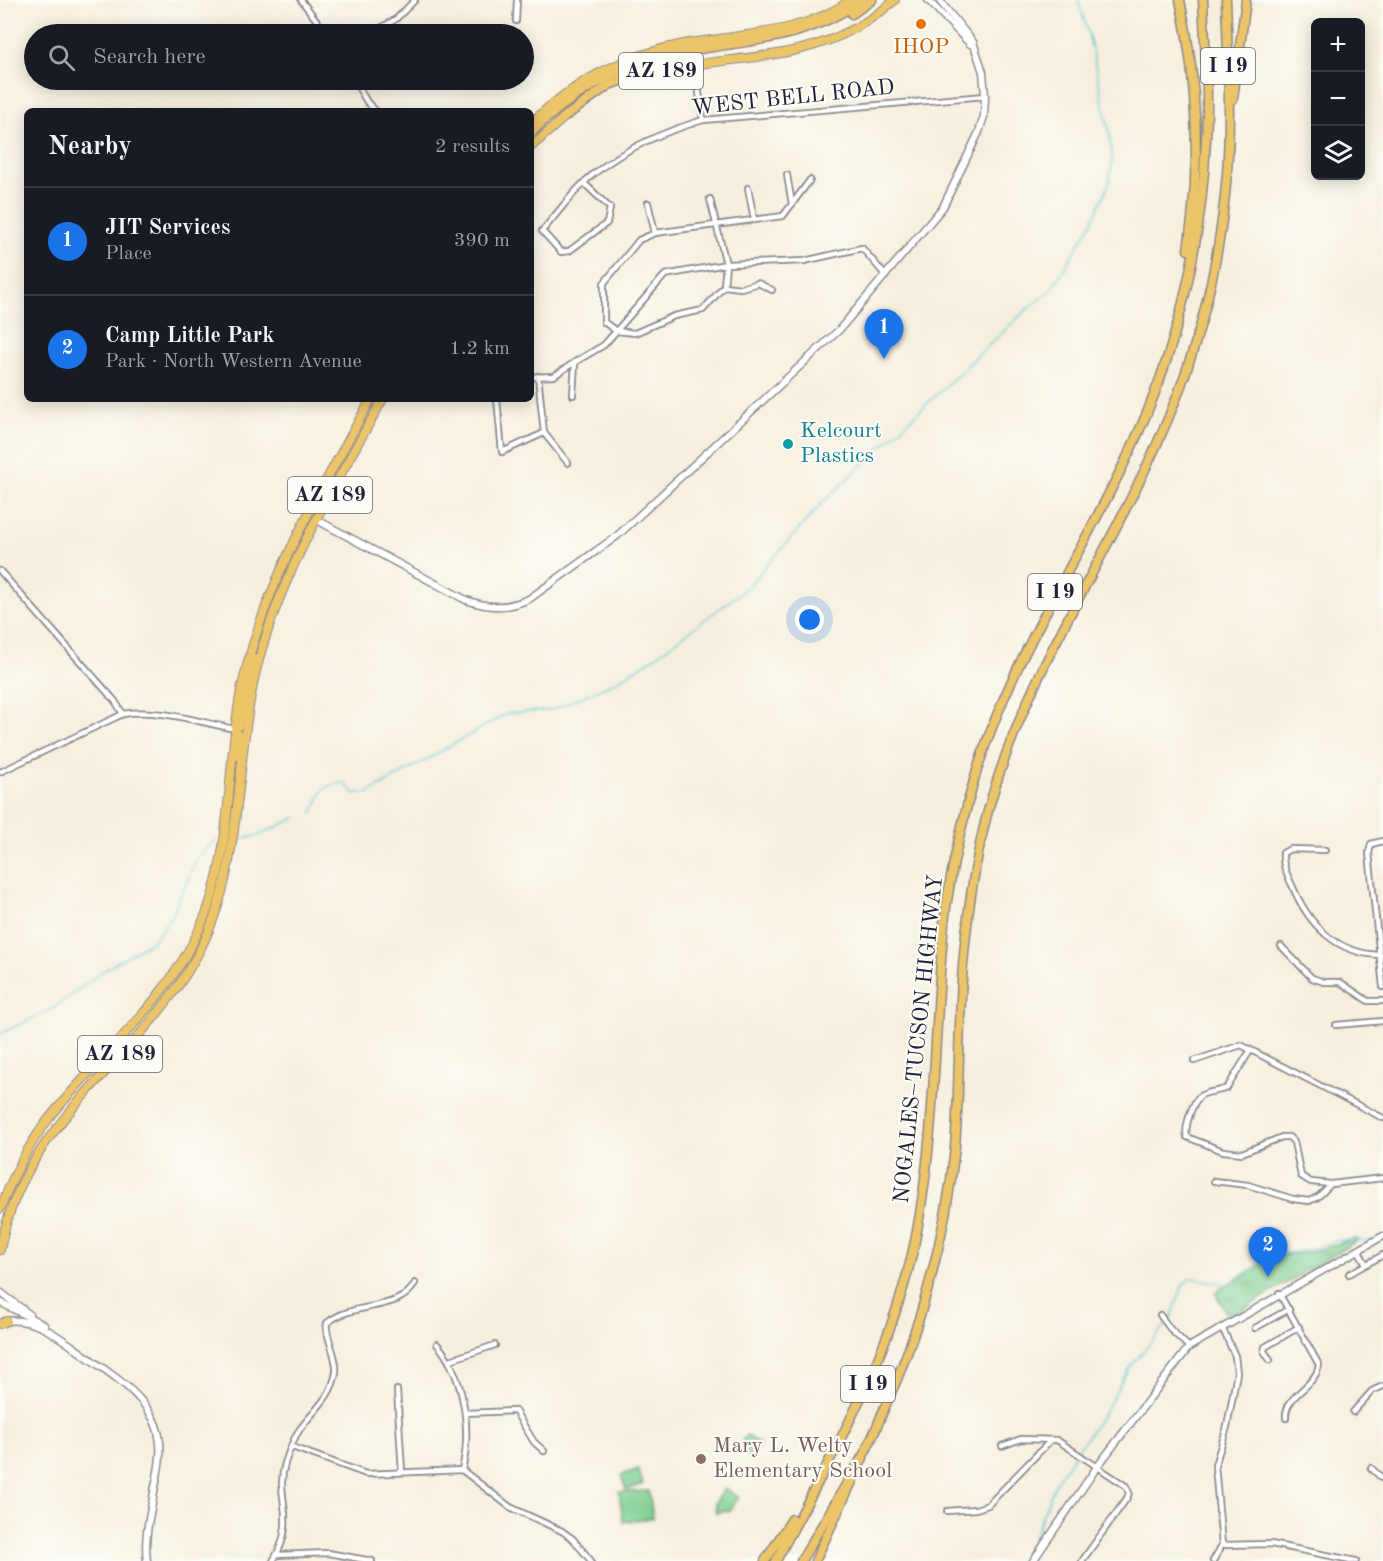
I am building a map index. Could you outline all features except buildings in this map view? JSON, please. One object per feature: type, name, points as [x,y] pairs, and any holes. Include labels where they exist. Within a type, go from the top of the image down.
[{"type":"highway","name":"AZ 189","points":[[534,121],[579,85],[631,58],[682,45],[789,28],[822,16],[850,0]]},
{"type":"highway","points":[[534,130],[564,104],[614,74],[669,55],[787,37],[835,18],[862,0]]},
{"type":"highway","points":[[563,118],[593,95],[633,74],[677,60],[789,42],[838,23],[872,0]]},
{"type":"highway","name":"AZ 189","points":[[534,144],[563,118],[592,99],[626,82],[664,70],[769,57],[811,48],[850,31],[895,0]]},
{"type":"highway","points":[[1160,375],[1186,265],[1196,188],[1194,75],[1180,0]]},
{"type":"highway","name":"NOGALES–TUCSON HIGHWAY","points":[[776,1561],[830,1461],[876,1368],[894,1318],[915,1242],[930,1145],[945,920],[961,828],[990,729],[1018,663],[1140,429],[1160,375],[1189,274],[1203,188],[1207,136],[1203,0]]},
{"type":"highway","name":"NOGALES–TUCSON HIGHWAY","points":[[801,1561],[863,1455],[913,1338],[950,1180],[955,1145],[963,963],[980,846],[995,786],[1031,691],[1048,654],[1141,479],[1184,379],[1215,263],[1224,201],[1229,132],[1226,0]]},
{"type":"highway","points":[[1229,132],[1246,0]]},
{"type":"highway","name":"AZ 189","points":[[0,1250],[9,1212],[21,1183],[57,1125],[168,999],[194,961],[215,916],[231,860],[235,729],[250,652],[271,590],[295,537],[369,402]]},
{"type":"highway","name":"AZ 189","points":[[0,1209],[17,1170],[55,1112],[160,994],[184,958],[208,910],[231,817],[256,675],[281,593],[380,402]]},
{"type":"highway","points":[[271,590],[307,527],[317,520],[317,507],[348,440]]},
{"type":"highway","points":[[235,729],[240,722],[257,652],[281,593]]},
{"type":"highway","points":[[111,1049],[114,1056],[112,1063]]},
{"type":"highway","points":[[55,1112],[59,1119],[57,1125]]},
{"type":"highway","points":[[17,1170],[22,1174],[21,1183]]},
{"type":"highway","points":[[815,1561],[860,1469],[863,1455]]},
{"type":"highway","points":[[765,1561],[830,1461]]},
{"type":"street","points":[[301,0],[319,24]]},
{"type":"street","points":[[387,24],[415,0]]},
{"type":"street","points":[[516,21],[517,0]]},
{"type":"street","points":[[928,0],[955,21]]},
{"type":"street","points":[[317,520],[466,600],[493,607],[516,604],[536,594],[623,531],[839,330],[946,202],[979,132],[984,116],[985,96],[981,66],[973,42],[939,0]]},
{"type":"street","points":[[695,65],[703,120]]},
{"type":"street","points":[[361,90],[374,108]]},
{"type":"street","name":"WEST BELL ROAD","points":[[585,184],[610,208],[607,223],[569,251],[561,252],[542,231],[593,174],[628,150],[666,131],[703,120],[985,96]]},
{"type":"street","points":[[787,175],[792,204]]},
{"type":"street","points":[[710,199],[716,224],[726,264],[724,286],[702,310],[674,316],[635,333],[616,331],[604,322],[604,282],[639,240],[655,233],[716,224],[783,216],[810,180]]},
{"type":"street","points":[[748,188],[754,219]]},
{"type":"street","points":[[648,203],[655,233]]},
{"type":"street","points":[[534,377],[554,376],[604,345],[665,275],[726,264],[804,261],[862,248],[886,276]]},
{"type":"street","points":[[724,286],[741,288],[758,283],[772,290]]},
{"type":"street","points":[[573,395],[575,362]]},
{"type":"street","points":[[538,376],[544,433],[568,463]]},
{"type":"street","points":[[497,402],[502,452],[544,433]]},
{"type":"street","points":[[0,572],[115,701],[123,714]]},
{"type":"street","points":[[0,772],[123,714],[137,712],[160,714],[235,729]]},
{"type":"street","points":[[1383,841],[1371,844],[1369,853],[1383,987]]},
{"type":"street","points":[[1325,850],[1290,849],[1283,854],[1296,895],[1316,927],[1348,949],[1381,955]]},
{"type":"street","points":[[1376,910],[1383,910]]},
{"type":"street","points":[[1281,946],[1311,978],[1324,982],[1340,982],[1368,1001],[1383,1001]]},
{"type":"street","points":[[1336,1025],[1383,1021]]},
{"type":"street","points":[[1194,1061],[1237,1045],[1383,1118]]},
{"type":"street","points":[[1250,1050],[1227,1088],[1200,1096],[1197,1100],[1185,1129],[1187,1137],[1223,1151],[1248,1152],[1287,1136],[1292,1139],[1299,1173],[1305,1179],[1331,1184],[1383,1178]]},
{"type":"street","points":[[1214,1181],[1248,1185],[1293,1199],[1309,1201],[1318,1197],[1331,1184]]},
{"type":"street","points":[[1033,1561],[1097,1467],[1189,1347],[1279,1293],[1383,1236]]},
{"type":"street","points":[[1358,1250],[1366,1264]]},
{"type":"street","points":[[1349,1274],[1382,1257]]},
{"type":"street","points":[[273,1561],[286,1530],[283,1475],[292,1447],[300,1429],[326,1398],[336,1370],[334,1352],[326,1329],[327,1323],[353,1309],[397,1301],[411,1290],[415,1283]]},
{"type":"street","points":[[0,1292],[143,1401],[157,1426],[160,1458],[148,1522],[147,1561]]},
{"type":"street","points":[[1279,1293],[1317,1360],[1318,1370],[1287,1407],[1286,1418]]},
{"type":"street","points":[[0,1302],[41,1323]]},
{"type":"street","points":[[1255,1328],[1289,1309]]},
{"type":"street","points":[[1160,1315],[1171,1330],[1189,1347]]},
{"type":"street","points":[[2,1322],[32,1323],[54,1333]]},
{"type":"street","points":[[1213,1561],[1222,1545],[1215,1465],[1227,1427],[1237,1373],[1235,1356],[1222,1327]]},
{"type":"street","points":[[1270,1360],[1266,1347],[1299,1327]]},
{"type":"street","points":[[437,1344],[450,1360],[465,1413],[462,1470]]},
{"type":"street","points":[[450,1360],[495,1345]]},
{"type":"street","points":[[1353,1412],[1372,1391],[1383,1386]]},
{"type":"street","points":[[397,1390],[402,1472]]},
{"type":"street","points":[[465,1413],[515,1410],[534,1442],[544,1451]]},
{"type":"street","points":[[1002,1446],[1021,1439],[1062,1442],[1122,1483],[1128,1490],[1128,1495],[1082,1561]]},
{"type":"street","points":[[947,1511],[976,1509],[988,1505],[1051,1440]]},
{"type":"street","points":[[292,1447],[366,1474],[462,1470],[510,1507],[562,1531],[573,1539],[591,1561]]},
{"type":"street","points":[[1371,1468],[1383,1479]]},
{"type":"street","points":[[1222,1545],[1271,1544],[1356,1561]]},
{"type":"street","points":[[277,1555],[328,1553],[372,1561]]},
{"type":"green space","points":[[1354,1239],[1358,1240],[1229,1318],[1215,1292],[1274,1256],[1306,1253]]},
{"type":"green space","points":[[746,1435],[760,1444],[750,1458],[737,1448]]},
{"type":"green space","points":[[638,1469],[643,1484],[626,1490],[621,1475]]},
{"type":"green space","points":[[725,1488],[739,1497],[729,1512],[725,1510],[716,1513],[715,1503]]},
{"type":"green space","points":[[649,1491],[653,1518],[623,1522],[619,1492]]},
{"type":"waterway","points":[[312,812],[324,789],[334,784],[344,783],[354,793],[368,793],[506,714],[552,710],[617,681],[652,659],[747,588],[822,503],[1025,311],[1052,289],[1091,224],[1109,184],[1112,160],[1110,135],[1089,36],[1078,0]]},
{"type":"waterway","points":[[241,838],[257,836],[296,818]]},
{"type":"waterway","points":[[0,1034],[54,1008],[107,968],[154,940],[171,917],[197,858],[216,840]]},
{"type":"waterway","points":[[1019,1561],[1028,1550],[1057,1480],[1105,1411],[1129,1368],[1171,1319],[1183,1285],[1191,1278],[1231,1285],[1273,1255],[1309,1250],[1337,1240],[1370,1241]]},
{"type":"place","name":"IHOP","points":[[921,24]]},
{"type":"place","name":"JIT Services","points":[[884,359]]},
{"type":"place","name":"Kelcourt Plastics","points":[[788,444]]},
{"type":"place","name":"Camp Little Park","points":[[1268,1277]]},
{"type":"place","name":"Mary L. Welty Elementary School","points":[[701,1459]]}]
